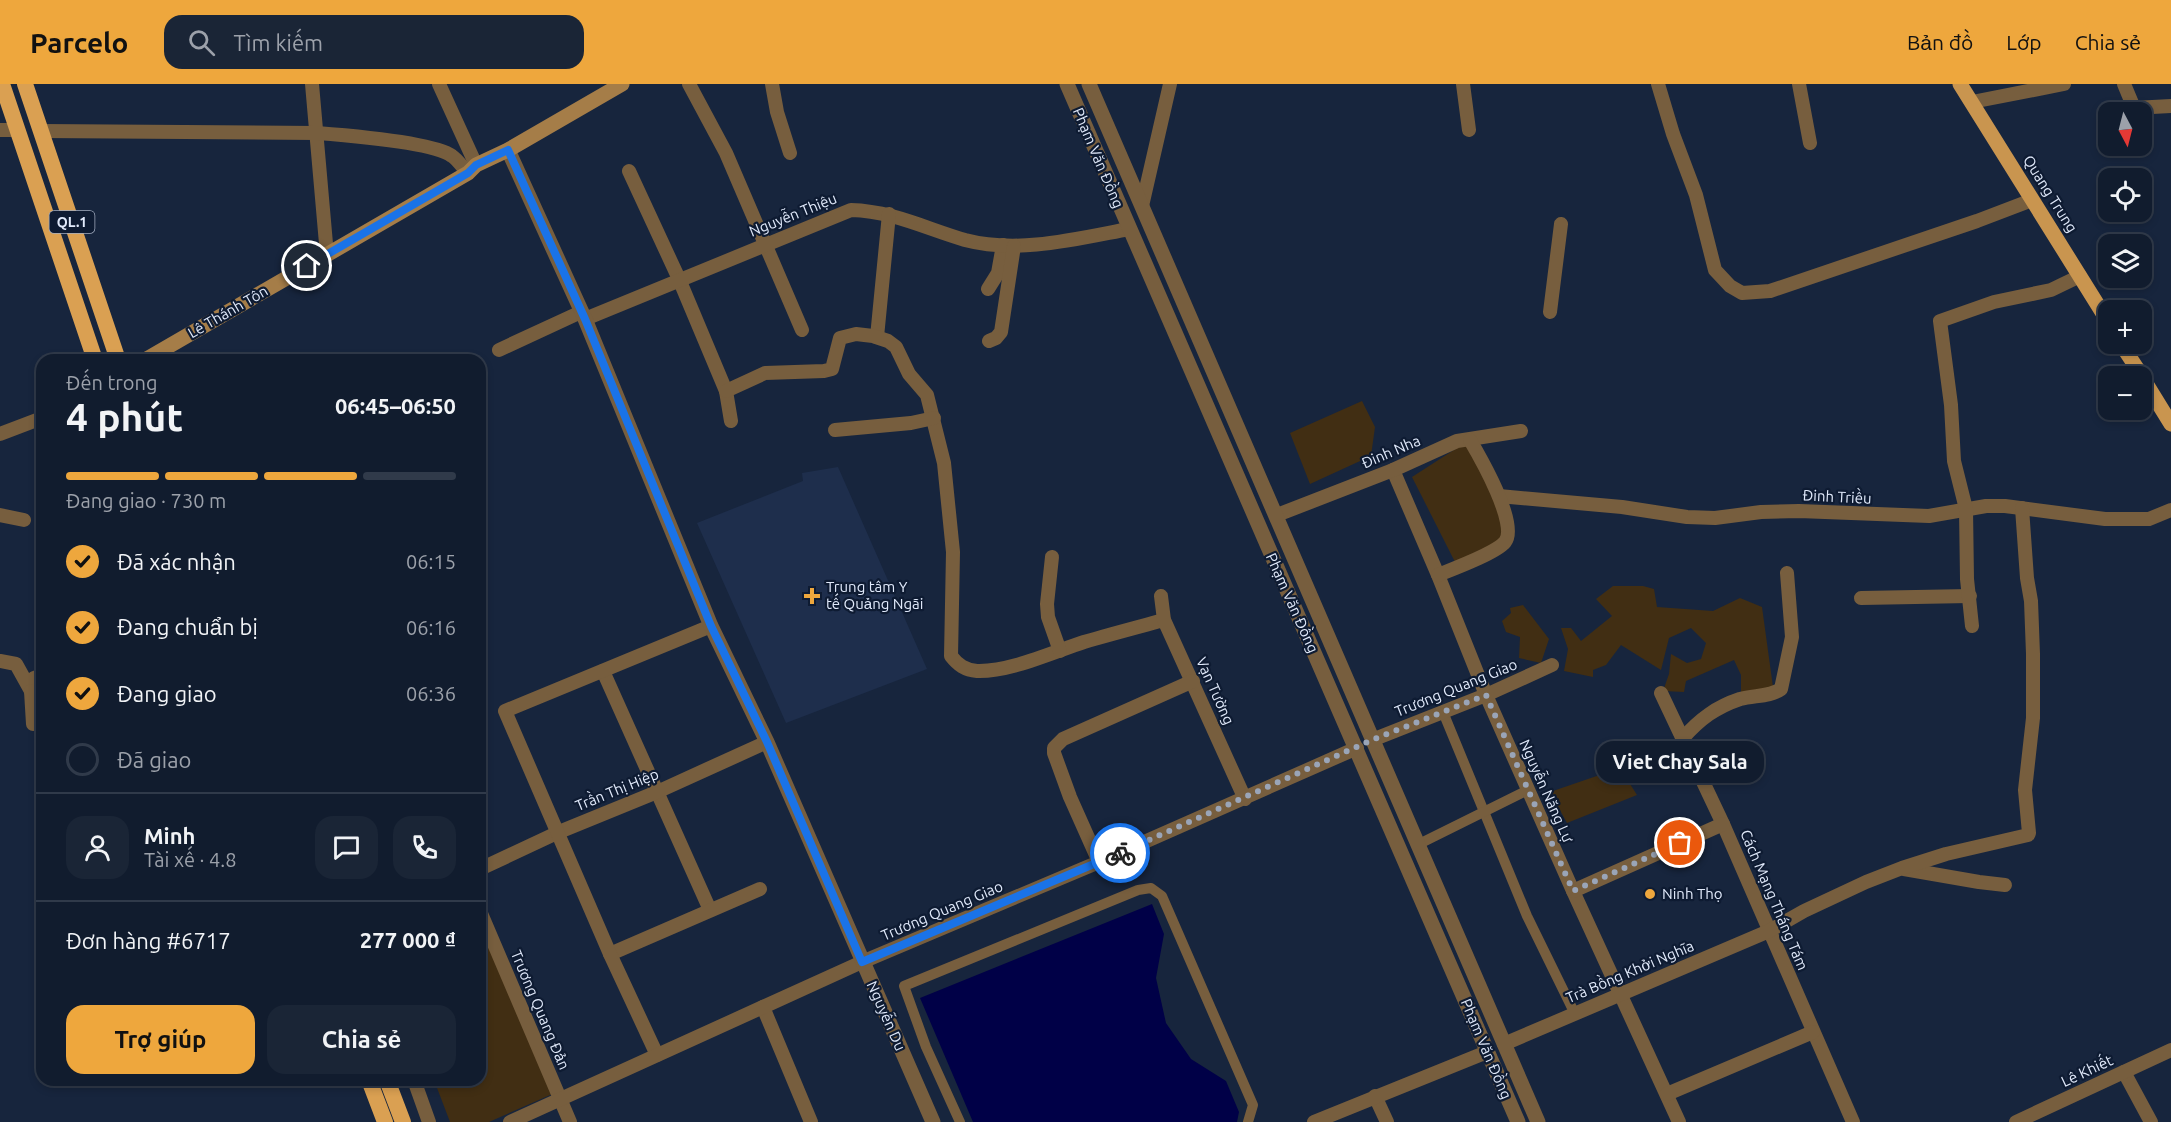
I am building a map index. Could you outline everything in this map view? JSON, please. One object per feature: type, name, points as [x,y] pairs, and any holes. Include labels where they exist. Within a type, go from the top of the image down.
[{"type":"highway","name":"QL.1","points":[[2,84],[8,130],[92,354]]},
{"type":"highway","name":"QL.1","points":[[25,84],[116,354]]},
{"type":"highway","points":[[371,1086],[385,1122]]},
{"type":"highway","points":[[389,1086],[403,1122]]},
{"type":"main road","name":"Lê Thánh Tôn","points":[[155,354],[622,84]]},
{"type":"main road","name":"Quang Trung","points":[[1960,84],[2098,305]]},
{"type":"main road","points":[[2152,393],[2171,424]]},
{"type":"street","points":[[312,84],[327,255]]},
{"type":"street","points":[[439,84],[472,169]]},
{"type":"street","points":[[689,84],[726,153],[802,330]]},
{"type":"street","points":[[772,84],[777,112],[790,153]]},
{"type":"street","name":"Phạm Văn Đồng","points":[[1067,84],[1518,1122]]},
{"type":"street","name":"Phạm Văn Đồng","points":[[1089,84],[1277,514],[1417,845],[1538,1122]]},
{"type":"street","points":[[1142,206],[1170,84]]},
{"type":"street","points":[[1463,84],[1469,130]]},
{"type":"street","points":[[1658,84],[1673,134],[1696,195],[1715,270],[1730,286],[1742,293],[1770,291],[2032,200]]},
{"type":"street","points":[[1799,84],[1810,143]]},
{"type":"street","points":[[1971,102],[2064,84]]},
{"type":"street","points":[[2124,84],[2134,108],[2171,106]]},
{"type":"street","points":[[41,131],[317,133],[431,148],[450,155],[472,169]]},
{"type":"street","name":"Nguyễn Du","points":[[508,150],[583,315],[711,626],[767,742],[933,1122]]},
{"type":"street","points":[[629,171],[679,279],[726,391],[731,421]]},
{"type":"street","name":"Nguyễn Thiệu","points":[[499,350],[851,210],[889,214],[967,240],[1008,246],[1065,241],[1129,230]]},
{"type":"street","points":[[877,337],[889,214]]},
{"type":"street","points":[[1550,312],[1561,224]]},
{"type":"street","points":[[988,289],[998,273],[1008,246]]},
{"type":"street","points":[[989,341],[1001,332],[1008,246]]},
{"type":"street","points":[[1972,626],[1967,579],[1966,509],[1954,461],[1951,405],[1940,321],[1994,302],[2051,290],[2080,276]]},
{"type":"street","points":[[1162,303],[1180,296]]},
{"type":"street","points":[[726,391],[765,372],[832,369],[840,338],[856,334],[877,337],[896,347],[909,374],[927,394],[944,463],[953,552],[951,656],[961,667],[977,671],[993,670],[1164,620]]},
{"type":"street","points":[[835,430],[911,423],[934,418]]},
{"type":"street","points":[[0,435],[36,420]]},
{"type":"street","name":"Đinh Nha","points":[[1277,514],[1393,470],[1457,441],[1521,431]]},
{"type":"street","points":[[1438,575],[1491,551],[1505,542],[1509,532],[1499,496],[1470,440]]},
{"type":"street","name":"Nguyễn Năng Lự","points":[[1393,470],[1486,695],[1679,1122]]},
{"type":"street","name":"Đinh Triều","points":[[1499,496],[1622,507],[1687,517],[1715,518],[1761,512],[1799,511],[1929,516],[1966,509],[2005,506],[2105,519],[2149,519],[2171,510]]},
{"type":"street","name":"Trà Bồng Khởi Nghĩa","points":[[1504,1044],[1769,931],[1866,882],[1946,854],[2024,838],[2029,833],[2025,790],[2033,718],[2033,654],[2031,601],[2022,508]]},
{"type":"street","points":[[1258,527],[1277,514]]},
{"type":"street","points":[[0,515],[24,520]]},
{"type":"street","points":[[1052,557],[1047,604],[1048,616],[1060,651]]},
{"type":"street","points":[[1683,738],[1698,721],[1708,714],[1741,699],[1776,693],[1781,689],[1792,637],[1786,573]]},
{"type":"street","name":"Vạn Tường","points":[[1161,596],[1164,620],[1245,799]]},
{"type":"street","points":[[1861,598],[1970,596]]},
{"type":"street","points":[[657,1055],[610,954],[505,711],[711,626]]},
{"type":"street","points":[[0,661],[16,664],[31,691]]},
{"type":"street","name":"Trương Quang Giao","points":[[1372,740],[1486,695],[1552,665]]},
{"type":"street","points":[[603,672],[710,910]]},
{"type":"street","points":[[33,724],[31,691],[36,677]]},
{"type":"street","points":[[1099,862],[1070,797],[1054,748],[1063,739],[1193,681]]},
{"type":"street","name":"Cách Mạng Tháng Tám","points":[[1661,693],[1723,824],[1853,1122]]},
{"type":"street","points":[[1443,712],[1486,811],[1527,916],[1575,1014]]},
{"type":"street","points":[[1357,748],[1372,740]]},
{"type":"street","name":"Trần Thị Hiệp","points":[[486,866],[767,742]]},
{"type":"street","name":"Trương Quang Giao","points":[[510,1122],[862,962],[1245,799],[1357,748]]},
{"type":"street","points":[[1417,845],[1528,790]]},
{"type":"street","points":[[1573,891],[1723,824]]},
{"type":"street","points":[[1902,868],[2005,885]]},
{"type":"street","points":[[960,1122],[926,1047],[904,986],[1138,890],[1151,888],[1162,896],[1253,1105],[1248,1122]]},
{"type":"street","points":[[610,954],[760,889]]},
{"type":"street","name":"Trương Quang Đản","points":[[486,925],[570,1122]]},
{"type":"street","points":[[763,1007],[811,1122]]},
{"type":"street","points":[[1667,1094],[1813,1032]]},
{"type":"street","points":[[1314,1122],[1504,1044]]},
{"type":"street","name":"Lê Khiết","points":[[2016,1122],[2171,1050]]},
{"type":"street","points":[[2124,1072],[2151,1122]]},
{"type":"street","points":[[416,1086],[429,1122]]},
{"type":"street","points":[[1375,1096],[1387,1122]]},
{"type":"shaded area","points":[[1362,401],[1375,427],[1371,456],[1310,484],[1290,433]]},
{"type":"shaded area","points":[[1471,439],[1513,535],[1455,562],[1412,477]]},
{"type":"shaded area","name":"Trung tâm Y tế Quảng Ngãi","points":[[838,467],[927,669],[786,723],[697,523],[803,481],[802,473]]},
{"type":"shaded area","points":[[1613,586],[1643,586],[1654,589],[1657,607],[1713,611],[1740,598],[1762,607],[1773,687],[1741,694],[1741,675],[1734,660],[1686,681],[1684,692],[1663,691],[1669,674],[1671,654],[1687,663],[1701,659],[1706,643],[1691,628],[1669,638],[1661,670],[1621,645],[1606,665],[1593,670],[1593,677],[1564,671],[1568,649],[1561,628],[1571,628],[1581,641],[1612,616],[1596,599]]},
{"type":"shaded area","points":[[1523,605],[1549,639],[1541,663],[1519,658],[1520,637],[1506,632],[1502,621],[1511,613],[1510,608]]},
{"type":"shaded area","points":[[1620,768],[1637,795],[1567,823],[1550,792]]},
{"type":"shaded area","points":[[1152,904],[1164,934],[1156,978],[1166,1023],[1191,1059],[1226,1081],[1239,1112],[1237,1122],[973,1122],[920,998]]},
{"type":"shaded area","points":[[486,929],[557,1092],[489,1122],[450,1122],[436,1086],[486,1086]]},
{"type":"way so far","points":[[1120,853],[1245,799],[1372,740],[1486,695],[1573,891],[1680,843]]},
{"type":"place","name":"Trung tâm Y tế Quảng Ngãi","points":[[812,596]]},
{"type":"place","name":"Viet Chay Sala","points":[[1680,843]]},
{"type":"place","name":"Ninh Thọ","points":[[1650,894]]},
{"type":"route","points":[[307,266],[468,173],[476,165],[508,150],[585,319],[711,626],[767,742],[862,962],[1120,853]]}]
